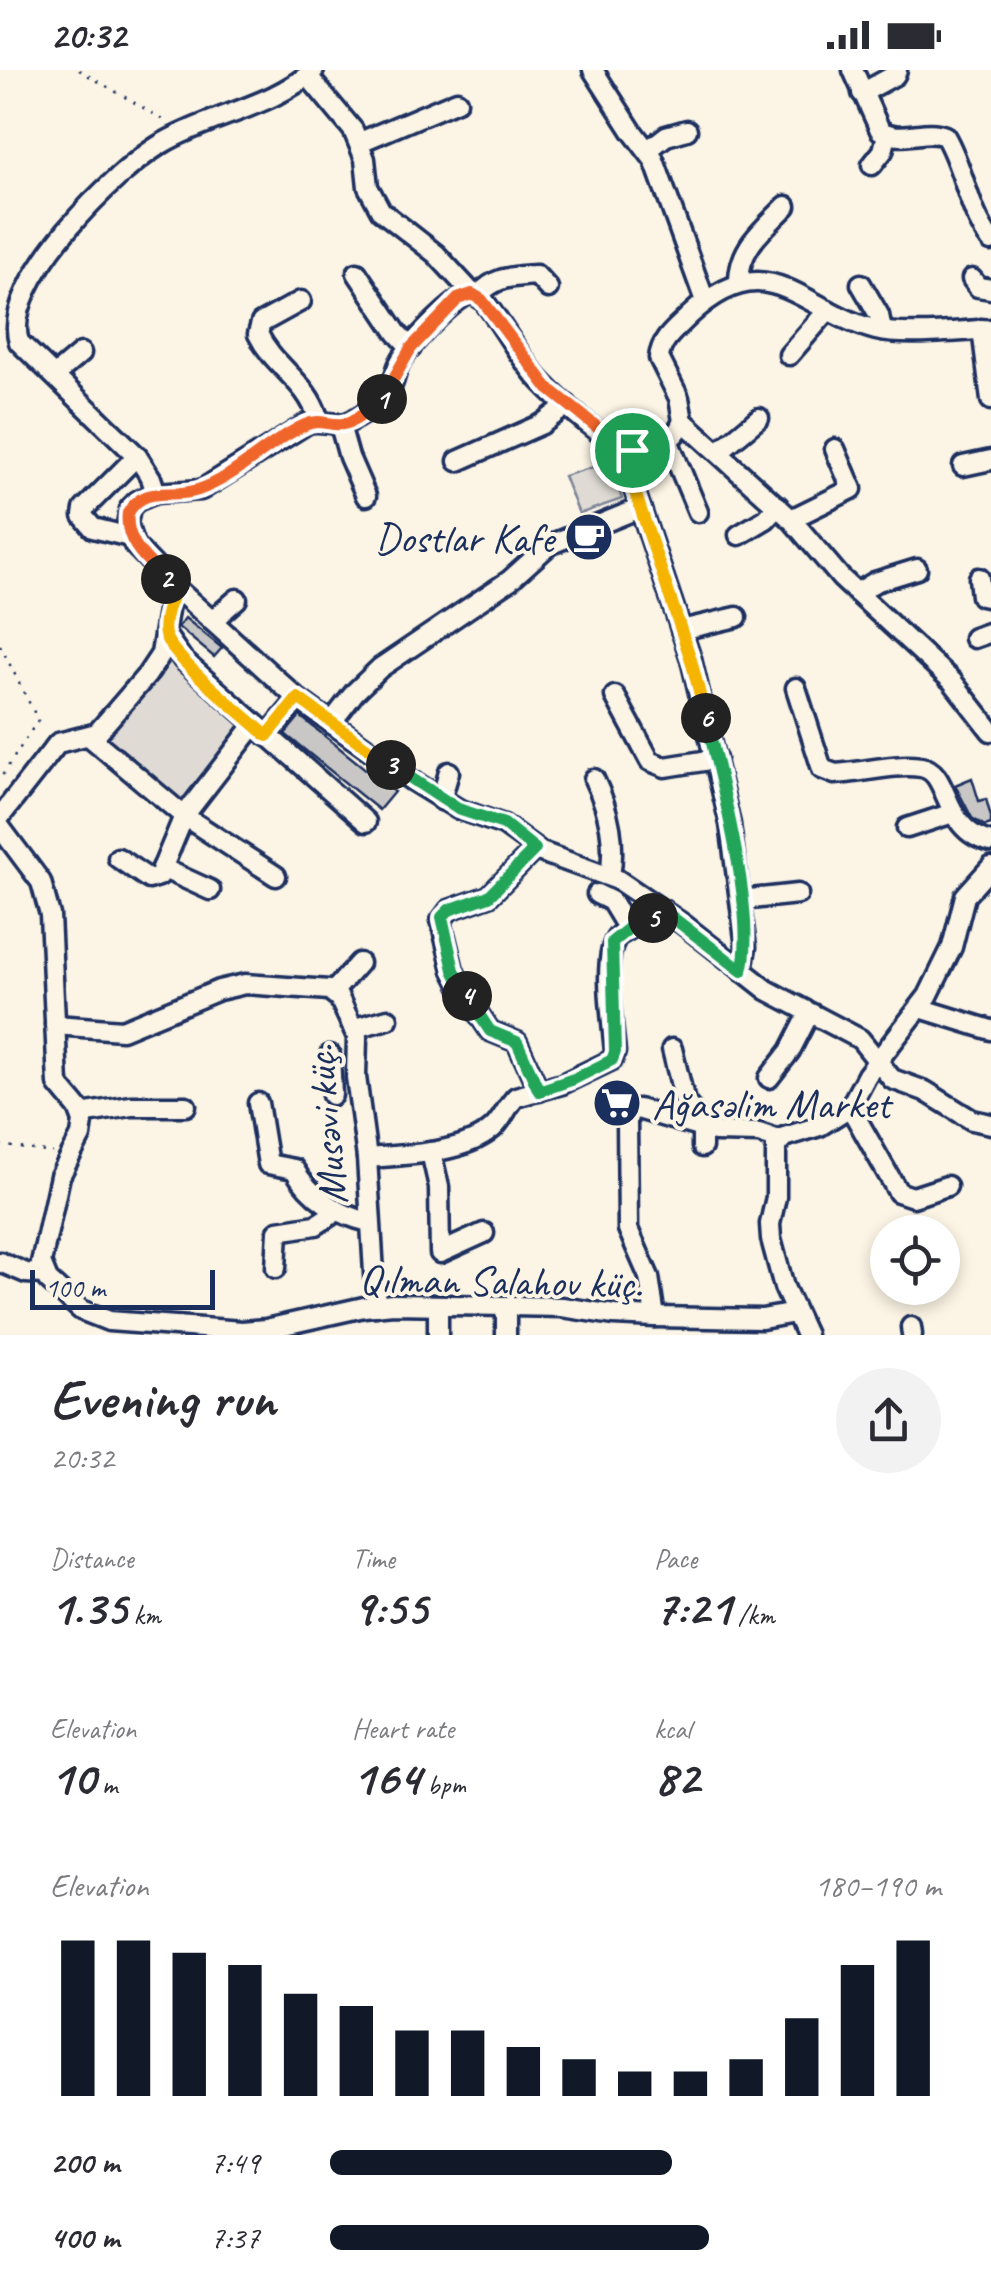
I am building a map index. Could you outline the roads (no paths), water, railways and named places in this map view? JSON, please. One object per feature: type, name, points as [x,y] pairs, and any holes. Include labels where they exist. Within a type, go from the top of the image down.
[{"type":"street","points":[[593,70],[648,150],[705,302]]},
{"type":"street","points":[[852,70],[874,120],[887,135],[933,132],[945,136],[971,207],[991,240]]},
{"type":"street","points":[[862,93],[895,76],[897,70]]},
{"type":"street","points":[[156,493],[137,456],[16,337],[18,308],[28,277],[53,242],[100,193],[147,154],[181,134],[289,88],[311,73],[354,130],[368,187],[381,211],[436,254],[475,295],[536,375],[567,405],[618,444],[632,450],[651,449],[668,440],[683,421]]},
{"type":"street","points":[[360,142],[457,100]]},
{"type":"street","points":[[648,150],[666,136],[686,130]]},
{"type":"street","points":[[872,165],[883,151],[887,135]]},
{"type":"street","points":[[738,283],[738,266],[744,250],[786,206]]},
{"type":"street","points":[[356,273],[397,334],[411,348]]},
{"type":"street","points":[[548,288],[536,274],[501,278],[475,295],[458,299],[401,360],[384,398],[340,425],[319,420],[300,428],[200,490],[156,493],[137,501],[130,508],[126,524],[130,537],[177,589],[298,698],[442,800],[504,824],[535,849],[610,876],[663,910],[767,990],[860,1038],[892,1079],[925,1091],[972,1120],[991,1124]]},
{"type":"street","points":[[972,279],[978,288],[991,289]]},
{"type":"street","points":[[991,400],[986,329],[882,331],[776,284],[738,283],[705,302],[667,338],[659,351],[660,364],[679,398],[683,421],[784,512],[830,566],[952,682],[991,731]]},
{"type":"street","points":[[862,284],[879,316],[882,331]]},
{"type":"street","points":[[301,301],[261,323],[258,334],[264,347],[308,393],[319,420]]},
{"type":"street","points":[[788,355],[828,310]]},
{"type":"street","points":[[55,376],[81,353]]},
{"type":"street","points":[[458,462],[542,424],[567,405]]},
{"type":"street","points":[[718,452],[759,418]]},
{"type":"street","points":[[340,425],[348,457],[366,496]]},
{"type":"street","points":[[668,440],[698,512]]},
{"type":"street","points":[[739,535],[766,519],[852,488],[835,449]]},
{"type":"street","points":[[632,450],[632,476],[640,508],[681,630],[730,824],[746,948],[742,971]]},
{"type":"street","points":[[130,537],[103,532],[87,524],[84,509],[137,456]]},
{"type":"street","points":[[963,466],[991,460]]},
{"type":"street","points":[[103,490],[130,508]]},
{"type":"street","points":[[331,722],[380,668],[510,580],[549,545],[640,508]]},
{"type":"street","points":[[857,593],[875,582],[917,569]]},
{"type":"street","points":[[979,578],[982,596],[991,598]]},
{"type":"street","points":[[0,817],[58,743],[90,736],[105,726],[158,659],[169,604],[177,589]]},
{"type":"street","points":[[212,621],[237,599]]},
{"type":"street","points":[[681,630],[737,616]]},
{"type":"street","points":[[165,634],[183,660],[366,822]]},
{"type":"street","points":[[796,688],[822,769],[835,774],[924,767],[937,776],[952,814],[970,834],[991,842]]},
{"type":"street","points":[[615,696],[650,761],[666,767],[716,759]]},
{"type":"street","points":[[118,858],[149,880],[155,879],[184,816],[261,730],[298,698]]},
{"type":"street","points":[[90,736],[184,816],[276,876]]},
{"type":"street","points":[[442,800],[450,772]]},
{"type":"street","points":[[594,780],[608,810],[610,876]]},
{"type":"street","points":[[907,828],[952,814]]},
{"type":"street","points":[[0,827],[32,868],[47,896],[58,1084],[81,1114],[81,1136],[60,1176],[42,1256],[44,1274],[26,1273],[0,1262]]},
{"type":"street","points":[[535,849],[489,896],[449,910],[441,922],[454,970],[466,994],[490,1031],[517,1042],[539,1091]]},
{"type":"street","points":[[162,868],[210,890]]},
{"type":"street","points":[[655,1317],[649,1276],[628,1229],[628,1114],[638,1109],[702,1138],[759,1133],[779,1140],[820,1126],[850,1107],[877,1060],[920,1008],[946,961],[968,891],[991,868]]},
{"type":"street","points":[[598,894],[611,901],[628,929]]},
{"type":"street","points":[[742,900],[798,894]]},
{"type":"street","points":[[367,1158],[431,1152],[484,1135],[502,1119],[516,1097],[574,1079],[612,1060],[615,1052],[610,950],[618,936],[663,910]]},
{"type":"street","points":[[334,992],[359,962]]},
{"type":"street","name":"Musəvi küç.","points":[[55,1026],[122,1030],[220,990],[245,984],[334,992],[355,1028],[358,1046],[356,1077],[367,1158],[376,1306]]},
{"type":"street","points":[[920,1008],[991,1030]]},
{"type":"street","points":[[769,1078],[790,1051],[809,1014]]},
{"type":"street","points":[[355,1028],[388,1019]]},
{"type":"street","points":[[672,1049],[686,1102],[702,1138]]},
{"type":"street","points":[[330,1055],[333,1086],[356,1077]]},
{"type":"street","points":[[258,1103],[268,1164],[294,1169],[311,1194],[337,1211],[369,1222]]},
{"type":"street","points":[[81,1114],[132,1106],[186,1106]]},
{"type":"street","points":[[850,1107],[898,1192],[912,1197],[946,1186]]},
{"type":"street","points":[[779,1140],[770,1231],[784,1288],[806,1335]]},
{"type":"street","points":[[431,1152],[440,1187],[440,1253],[484,1233]]},
{"type":"street","points":[[276,1268],[278,1232],[316,1225],[337,1211]]},
{"type":"street","name":"Qılman Salahov küç.","points":[[44,1274],[74,1305],[101,1319],[267,1332],[376,1306],[562,1307],[614,1316],[762,1319],[795,1313]]},
{"type":"street","points":[[438,1306],[438,1335]]},
{"type":"street","points":[[506,1307],[506,1335]]},
{"type":"place","name":"Dostlar Kafe","points":[[589,537]]},
{"type":"place","name":"Ağasəlim Market","points":[[617,1103]]}]
